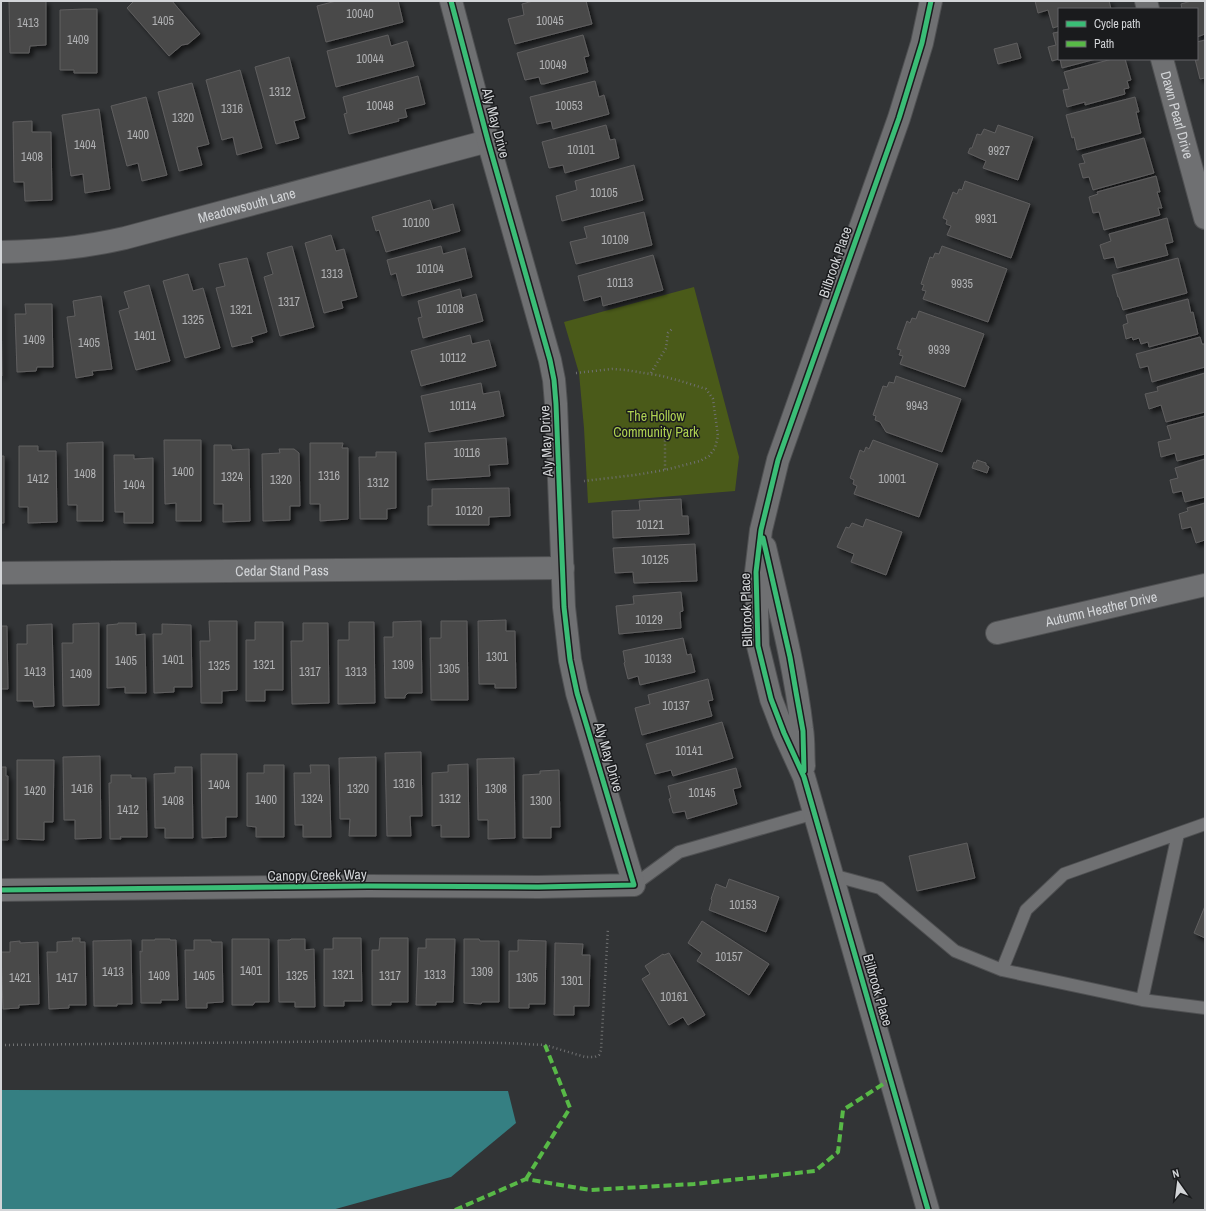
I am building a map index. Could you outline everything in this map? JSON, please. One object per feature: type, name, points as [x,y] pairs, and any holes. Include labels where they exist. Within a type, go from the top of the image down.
[{"type":"street","name":"Aly May Drive","points":[[451,1],[488,140],[550,360],[554,380],[556,404],[564,607],[570,660],[577,693],[634,885]]},
{"type":"street","name":"Bilbrook Place","points":[[928,1210],[804,777],[803,731],[788,650],[761,530],[778,460],[899,118],[922,43],[930,1]]},
{"type":"street","name":"Dawn Pearl Drive","points":[[1162,60],[1205,218]]},
{"type":"street","name":"Meadowsouth Lane","points":[[1,252],[68,249],[97,245],[488,140]]},
{"type":"street","name":"Cedar Stand Pass","points":[[1,573],[562,568]]},
{"type":"street","name":"Autumn Heather Drive","points":[[997,633],[1205,584]]},
{"type":"street","name":"Canopy Creek Way","points":[[1,890],[368,886],[538,887],[634,885]]},
{"type":"lane","points":[[634,885],[679,852],[815,813]]},
{"type":"lane","points":[[1002,970],[1026,910],[1064,874],[1205,824]]},
{"type":"lane","points":[[1142,1000],[1178,834]]},
{"type":"lane","points":[[832,875],[880,888],[955,951],[1002,970],[1142,1000],[1205,1008]]},
{"type":"path","points":[[651,373],[666,348],[668,333],[672,329]]},
{"type":"path","points":[[576,374],[612,369],[651,373],[706,389],[713,398],[718,436],[715,448],[709,456],[700,461],[665,470],[584,481]]},
{"type":"path","points":[[660,417],[665,439],[665,470]]},
{"type":"path","points":[[1,1045],[375,1041],[506,1043],[545,1045],[585,1057],[595,1057],[599,1055],[601,1050],[608,928]]},
{"type":"green space","name":"The Hollow Community Park","points":[[694,287],[739,457],[735,491],[588,503],[579,373],[564,322]]},
{"type":"water","points":[[1,1090],[508,1091],[516,1123],[451,1177],[332,1210],[1,1210]]},
{"type":"building","points":[[9,1],[46,1],[46,45],[30,46],[29,53],[10,53]]},
{"type":"building","points":[[134,1],[172,1],[200,34],[188,44],[182,45],[169,56],[127,8]]},
{"type":"building","points":[[336,1],[398,1],[403,22],[326,42],[317,6]]},
{"type":"building","points":[[533,1],[586,1],[592,24],[515,44],[508,19],[524,15],[522,4]]},
{"type":"building","points":[[1035,1],[1109,1],[1111,8],[1058,8],[1058,26],[1053,28],[1048,10],[1038,13]]},
{"type":"building","points":[[1191,1],[1205,1],[1205,34],[1198,37],[1198,8],[1182,8],[1181,4]]},
{"type":"building","points":[[97,9],[97,73],[74,73],[74,70],[60,70],[60,10]]},
{"type":"building","points":[[1058,32],[1058,59],[1052,61],[1048,47],[1056,45],[1053,33]]},
{"type":"building","points":[[388,35],[391,46],[407,41],[414,66],[336,87],[327,51]]},
{"type":"building","points":[[583,35],[589,56],[584,57],[588,72],[544,84],[541,84],[539,77],[525,80],[517,53]]},
{"type":"building","points":[[1205,40],[1205,78],[1200,79],[1195,60],[1198,60],[1198,42]]},
{"type":"building","points":[[1017,43],[1021,58],[998,64],[994,49]]},
{"type":"building","points":[[289,57],[305,118],[294,121],[299,138],[276,144],[255,67]]},
{"type":"building","points":[[1060,60],[1092,60],[1062,68]]},
{"type":"building","points":[[1108,60],[1125,60],[1131,80],[1127,81],[1129,88],[1124,89],[1125,94],[1085,105],[1085,102],[1067,107],[1063,90],[1069,89],[1064,72]]},
{"type":"building","points":[[240,70],[262,148],[237,155],[233,137],[222,140],[206,80]]},
{"type":"building","points":[[418,76],[425,104],[405,109],[407,117],[398,119],[399,121],[349,134],[344,114],[347,113],[343,97]]},
{"type":"building","points":[[595,81],[599,97],[604,95],[609,114],[553,129],[551,121],[537,124],[530,97]]},
{"type":"building","points":[[192,83],[209,144],[197,147],[202,165],[179,171],[158,92]]},
{"type":"building","points":[[146,97],[167,175],[142,181],[138,163],[127,166],[111,106]]},
{"type":"building","points":[[1135,97],[1139,112],[1136,112],[1141,133],[1077,150],[1066,115]]},
{"type":"building","points":[[99,109],[110,189],[85,193],[83,174],[71,176],[62,115]]},
{"type":"building","points":[[32,121],[32,132],[51,132],[52,200],[25,201],[24,182],[14,182],[13,122]]},
{"type":"building","points":[[606,125],[610,140],[615,139],[619,158],[565,173],[563,165],[549,168],[542,142]]},
{"type":"building","points":[[998,125],[1033,137],[1018,180],[983,168],[986,161],[968,153],[970,148],[972,148],[977,134],[981,135],[984,129],[995,133]]},
{"type":"building","points":[[1144,138],[1154,173],[1093,190],[1089,177],[1083,178],[1079,164],[1085,163],[1082,155]]},
{"type":"building","points":[[634,165],[643,200],[562,221],[556,196],[577,190],[575,181]]},
{"type":"building","points":[[1156,176],[1160,192],[1157,192],[1162,208],[1158,208],[1160,215],[1104,230],[1099,212],[1093,213],[1089,197],[1098,194],[1097,192]]},
{"type":"building","points":[[965,181],[1030,204],[1011,258],[947,235],[951,226],[946,224],[947,220],[943,218],[953,192],[957,194],[959,189],[962,190]]},
{"type":"building","points":[[430,200],[433,210],[453,204],[460,231],[386,252],[379,230],[376,231],[372,217]]},
{"type":"building","points":[[644,212],[652,245],[576,264],[570,242],[587,238],[584,227]]},
{"type":"building","points":[[1167,218],[1173,242],[1165,244],[1168,255],[1117,268],[1114,257],[1104,259],[1100,245],[1111,241],[1109,234]]},
{"type":"building","points":[[331,235],[336,251],[344,249],[357,297],[341,301],[343,308],[324,313],[305,243]]},
{"type":"building","points":[[292,246],[314,327],[280,336],[264,277],[273,274],[267,253]]},
{"type":"building","points":[[441,246],[443,254],[465,248],[472,277],[402,296],[396,273],[391,275],[387,260]]},
{"type":"building","points":[[942,246],[1007,269],[988,322],[923,299],[926,291],[922,290],[924,285],[921,284],[930,257],[933,258],[935,253],[939,254]]},
{"type":"building","points":[[653,255],[663,290],[603,306],[601,296],[584,301],[578,276]]},
{"type":"building","points":[[247,258],[267,332],[251,337],[253,342],[232,347],[216,288],[225,286],[219,264]]},
{"type":"building","points":[[1178,258],[1187,293],[1123,310],[1112,275]]},
{"type":"building","points":[[188,274],[193,291],[203,288],[220,348],[185,358],[163,281]]},
{"type":"building","points":[[149,285],[170,361],[136,370],[119,311],[129,308],[124,292]]},
{"type":"building","points":[[460,289],[462,298],[476,294],[483,321],[423,338],[418,318],[422,317],[418,301]]},
{"type":"building","points":[[101,296],[112,369],[92,371],[93,375],[76,378],[67,317],[75,316],[73,301]]},
{"type":"building","points":[[1188,299],[1191,313],[1193,312],[1198,334],[1149,347],[1148,342],[1141,344],[1139,338],[1133,340],[1132,337],[1126,339],[1123,325],[1128,323],[1126,315]]},
{"type":"building","points":[[1,303],[2,376],[1,376]]},
{"type":"building","points":[[25,304],[52,304],[53,367],[37,367],[36,371],[17,372],[15,314],[26,314]]},
{"type":"building","points":[[919,311],[984,334],[965,387],[900,364],[903,356],[899,355],[901,350],[897,349],[907,321],[910,323],[912,318],[916,319]]},
{"type":"building","points":[[470,335],[472,344],[489,340],[496,366],[421,386],[411,351]]},
{"type":"building","points":[[1200,337],[1205,348],[1205,367],[1152,382],[1148,366],[1140,368],[1136,354]]},
{"type":"building","points":[[1205,373],[1205,412],[1166,422],[1161,405],[1149,409],[1145,394],[1158,391],[1157,387]]},
{"type":"building","points":[[896,376],[961,399],[942,452],[886,432],[880,422],[875,420],[876,416],[873,415],[883,386],[887,387],[889,382],[894,383]]},
{"type":"building","points":[[481,383],[483,394],[499,391],[504,416],[429,432],[421,396]]},
{"type":"building","points":[[1205,416],[1205,454],[1177,461],[1175,453],[1161,457],[1158,442],[1171,439],[1167,426]]},
{"type":"building","points":[[506,438],[508,464],[489,465],[490,476],[427,480],[425,443]]},
{"type":"building","points":[[164,440],[201,440],[201,521],[176,521],[176,503],[165,504]]},
{"type":"building","points":[[873,440],[938,464],[919,517],[854,494],[857,486],[853,484],[854,480],[850,478],[860,450],[864,452],[866,447],[869,449]]},
{"type":"building","points":[[103,442],[103,521],[77,521],[77,505],[68,505],[67,443]]},
{"type":"building","points":[[310,443],[343,443],[342,448],[348,448],[348,519],[320,521],[320,504],[310,504]]},
{"type":"building","points":[[214,445],[231,445],[232,450],[249,449],[250,521],[223,522],[223,504],[214,504]]},
{"type":"building","points":[[19,446],[38,446],[38,451],[56,451],[57,522],[28,523],[28,507],[19,507]]},
{"type":"building","points":[[279,449],[294,449],[299,453],[300,506],[290,506],[290,520],[263,521],[262,454],[280,453]]},
{"type":"building","points":[[376,452],[396,452],[396,508],[387,509],[387,519],[360,519],[359,457],[376,457]]},
{"type":"building","points":[[114,455],[134,455],[134,459],[153,458],[153,523],[124,523],[124,512],[115,512]]},
{"type":"building","points":[[1,456],[4,456],[4,523],[1,523]]},
{"type":"building","points":[[1205,459],[1205,497],[1185,502],[1182,491],[1173,493],[1170,480],[1178,478],[1175,468]]},
{"type":"building","points":[[977,460],[986,463],[989,467],[987,473],[972,468],[974,462],[976,463]]},
{"type":"building","points":[[509,488],[510,516],[489,517],[489,525],[428,525],[428,506],[432,506],[432,489]]},
{"type":"building","points":[[681,499],[682,516],[688,516],[689,534],[613,538],[612,511],[640,510],[639,501]]},
{"type":"building","points":[[1205,503],[1205,540],[1196,543],[1191,527],[1182,529],[1179,514],[1188,511],[1187,508]]},
{"type":"building","points":[[866,519],[902,532],[886,575],[851,562],[854,554],[837,547],[846,527],[849,528],[852,523],[863,527]]},
{"type":"building","points":[[695,544],[697,581],[634,583],[633,572],[615,573],[613,548]]},
{"type":"building","points":[[681,592],[683,611],[680,612],[681,628],[619,634],[616,606],[634,604],[633,596]]},
{"type":"building","points":[[506,620],[506,631],[515,631],[516,688],[495,688],[495,684],[479,684],[478,621]]},
{"type":"building","points":[[209,621],[237,621],[237,690],[222,691],[222,703],[201,703],[200,641],[210,641]]},
{"type":"building","points":[[421,621],[422,693],[408,693],[405,698],[385,698],[384,637],[393,637],[393,622]]},
{"type":"building","points":[[441,621],[467,621],[468,700],[431,700],[430,638],[441,638]]},
{"type":"building","points":[[255,622],[283,622],[283,690],[265,690],[265,701],[246,701],[246,640],[255,640]]},
{"type":"building","points":[[349,622],[374,622],[375,703],[338,704],[338,640],[349,640]]},
{"type":"building","points":[[99,623],[99,705],[63,706],[62,643],[73,643],[73,624]]},
{"type":"building","points":[[118,623],[136,623],[136,635],[145,634],[146,693],[125,693],[125,687],[107,688],[107,625]]},
{"type":"building","points":[[303,623],[328,623],[329,703],[292,704],[291,641],[303,641]]},
{"type":"building","points":[[52,624],[54,706],[34,707],[33,701],[17,701],[17,644],[27,644],[27,625]]},
{"type":"building","points":[[162,624],[191,625],[192,687],[174,687],[174,692],[154,693],[153,634],[162,634]]},
{"type":"building","points":[[1,626],[7,626],[8,689],[1,689]]},
{"type":"building","points":[[683,638],[687,655],[691,654],[695,672],[640,685],[638,676],[628,679],[623,651]]},
{"type":"building","points":[[708,679],[713,700],[708,701],[712,716],[642,735],[635,708],[650,704],[648,695]]},
{"type":"building","points":[[722,722],[733,758],[673,776],[671,770],[655,774],[646,744]]},
{"type":"building","points":[[421,752],[422,816],[410,816],[411,836],[387,836],[385,753]]},
{"type":"building","points":[[201,754],[237,754],[237,817],[226,817],[226,837],[202,838]]},
{"type":"building","points":[[100,756],[101,838],[75,839],[75,820],[64,820],[63,757]]},
{"type":"building","points":[[376,757],[376,836],[349,836],[350,819],[340,819],[339,758]]},
{"type":"building","points":[[514,758],[515,838],[488,839],[488,820],[478,820],[477,759]]},
{"type":"building","points":[[17,760],[54,760],[53,822],[44,822],[44,840],[17,839]]},
{"type":"building","points":[[468,764],[469,837],[441,837],[441,825],[432,826],[432,773],[448,772],[448,765]]},
{"type":"building","points":[[264,765],[284,765],[284,837],[256,837],[256,827],[247,826],[247,773],[264,773]]},
{"type":"building","points":[[310,765],[329,765],[331,837],[303,837],[303,825],[295,825],[294,773],[311,773]]},
{"type":"building","points":[[1,767],[6,767],[6,776],[8,776],[8,840],[1,840]]},
{"type":"building","points":[[175,767],[192,767],[193,838],[165,838],[165,828],[155,828],[154,774],[175,773]]},
{"type":"building","points":[[736,768],[741,787],[733,789],[737,804],[687,819],[685,811],[673,813],[669,799],[671,798],[668,786]]},
{"type":"building","points":[[559,770],[560,827],[551,827],[551,838],[523,838],[523,775],[540,774],[540,771]]},
{"type":"building","points":[[111,775],[131,775],[131,778],[146,778],[147,837],[120,837],[121,839],[110,839],[109,783],[111,783]]},
{"type":"building","points":[[967,843],[975,878],[917,891],[909,856]]},
{"type":"building","points":[[729,879],[779,897],[766,932],[709,910],[716,884],[726,888]]},
{"type":"building","points":[[1205,906],[1205,938],[1194,933]]},
{"type":"building","points":[[702,921],[769,964],[749,995],[697,961],[702,953],[688,943]]},
{"type":"building","points":[[72,938],[80,938],[80,942],[85,942],[86,1005],[69,1005],[69,1008],[49,1009],[47,952],[57,952],[57,942],[73,941]]},
{"type":"building","points":[[333,938],[361,938],[362,1001],[344,1001],[344,1006],[324,1006],[324,949],[333,949]]},
{"type":"building","points":[[380,938],[408,938],[408,1002],[391,1002],[391,1005],[372,1005],[372,950],[379,950]]},
{"type":"building","points":[[232,939],[269,939],[269,1002],[255,1002],[253,1005],[232,1005]]},
{"type":"building","points":[[305,939],[305,950],[314,949],[315,1007],[295,1007],[295,1002],[279,1002],[278,940]]},
{"type":"building","points":[[426,939],[455,939],[453,1002],[436,1002],[436,1005],[416,1005],[418,948],[426,948]]},
{"type":"building","points":[[464,939],[499,941],[499,1002],[482,1002],[481,1004],[464,1003]]},
{"type":"building","points":[[131,940],[132,1004],[117,1004],[117,1006],[94,1006],[93,941]]},
{"type":"building","points":[[142,940],[176,940],[178,1000],[161,1000],[161,1003],[141,1003],[140,951],[142,952]]},
{"type":"building","points":[[194,940],[211,940],[211,942],[222,942],[223,1002],[207,1003],[207,1008],[186,1008],[185,950],[194,950]]},
{"type":"building","points":[[518,940],[546,941],[545,1004],[529,1004],[529,1008],[509,1008],[509,951],[518,951]]},
{"type":"building","points":[[20,941],[20,943],[38,942],[39,1004],[19,1005],[19,1008],[3,1009],[1,952],[10,952],[10,942]]},
{"type":"building","points":[[555,943],[583,944],[582,955],[590,955],[589,1006],[574,1006],[574,1015],[554,1015]]},
{"type":"building","points":[[669,953],[705,1015],[688,1025],[683,1017],[669,1025],[642,979],[650,974],[645,966],[663,954]]},
{"type":"marked path","points":[[526,1179],[570,1108],[545,1045]]},
{"type":"marked path","points":[[455,1210],[526,1179],[590,1190],[694,1184],[815,1171],[838,1152],[843,1110],[891,1079]]},
{"type":"cycle path","points":[[1,890],[368,886],[538,887],[634,885],[577,693],[570,660],[564,607],[556,404],[554,380],[550,360],[488,141],[451,1]]},
{"type":"cycle path","points":[[928,1210],[804,777],[784,733],[771,699],[758,646],[756,572],[761,530],[778,460],[899,118],[922,43],[931,1]]},
{"type":"cycle path","points":[[763,538],[790,657],[803,731],[804,771]]}]
